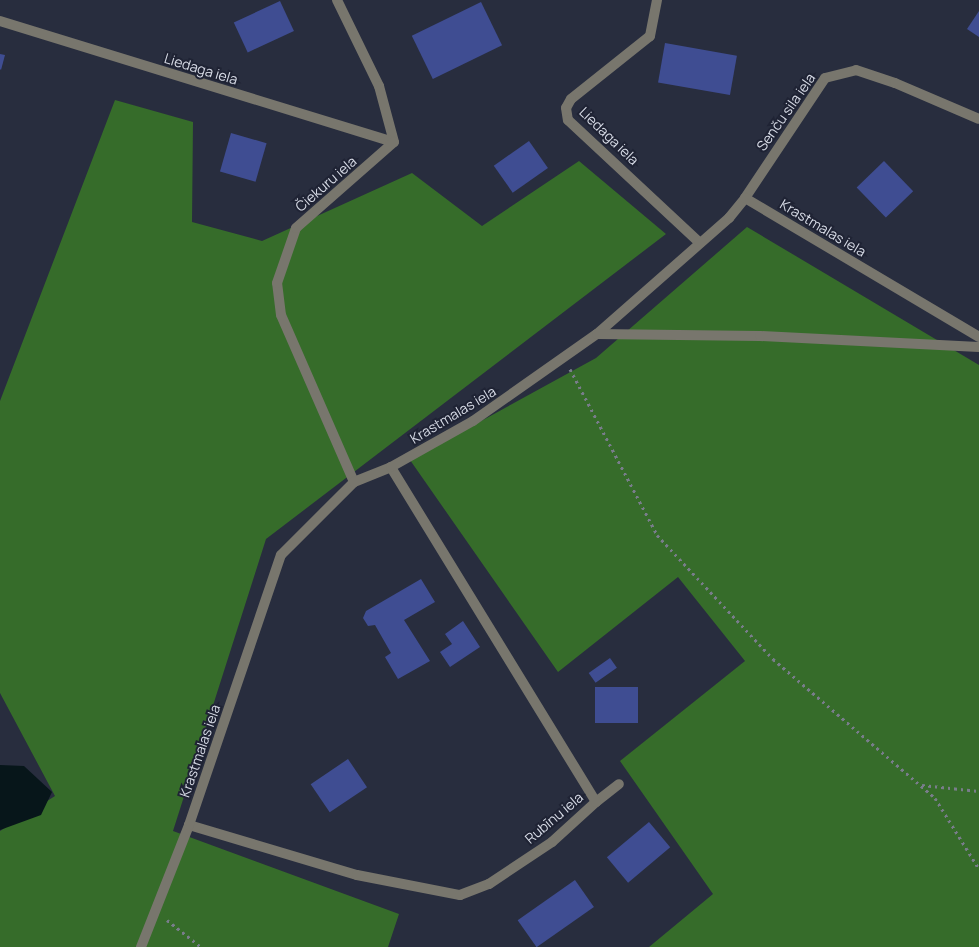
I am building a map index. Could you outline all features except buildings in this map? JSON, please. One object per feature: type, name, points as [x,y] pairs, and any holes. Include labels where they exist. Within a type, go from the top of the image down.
[{"type":"street","points":[[337,0],[379,86],[394,142]]},
{"type":"street","name":"Liedaga iela","points":[[657,0],[650,36],[571,99],[566,108],[568,120],[700,243]]},
{"type":"street","name":"Liedaga iela","points":[[0,21],[394,142]]},
{"type":"street","name":"Senču sila iela","points":[[745,198],[825,78],[856,70],[895,83],[979,119]]},
{"type":"street","name":"Čiekuru iela","points":[[354,482],[281,314],[278,283],[296,228],[394,142]]},
{"type":"street","name":"Krastmalas iela","points":[[141,947],[189,825],[281,555],[354,482],[391,468],[473,422],[597,334],[729,218],[745,198],[979,337]]},
{"type":"street","points":[[597,334],[760,336],[979,347]]},
{"type":"street","name":"Rubīnu iela","points":[[189,825],[357,875],[460,895],[489,884],[552,842],[596,802],[391,468]]},
{"type":"street","points":[[596,802],[619,784]]},
{"type":"path","points":[[564,357],[657,535],[773,659],[935,798],[979,869]]},
{"type":"path","points":[[921,785],[979,791]]},
{"type":"path","points":[[154,911],[201,947]]},
{"type":"green space","points":[[115,100],[193,122],[192,222],[262,241],[412,173],[482,226],[579,161],[666,234],[266,539],[173,831],[399,914],[388,947],[0,947],[0,831],[55,796],[0,693],[0,401]]},
{"type":"green space","points":[[747,227],[979,365],[979,947],[649,947],[713,894],[620,761],[745,661],[678,577],[558,672],[410,460],[596,358]]},
{"type":"shaded area","points":[[0,765],[24,766],[52,792],[41,815],[0,830]]}]
